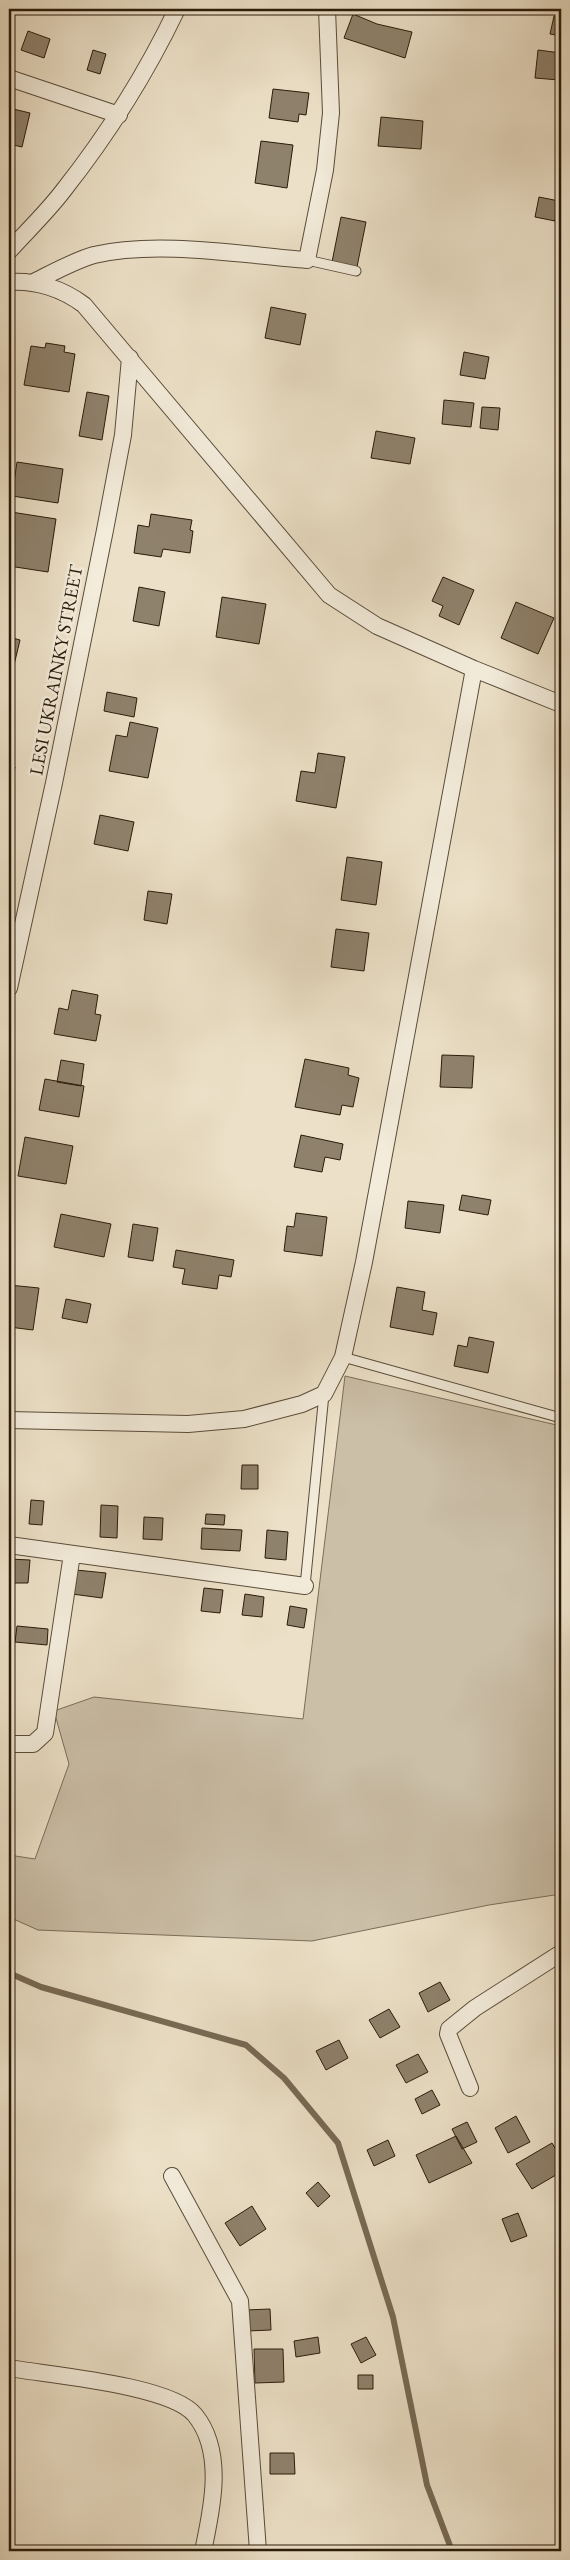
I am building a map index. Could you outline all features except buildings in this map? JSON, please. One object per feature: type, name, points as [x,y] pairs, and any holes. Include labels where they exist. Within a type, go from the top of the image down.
[{"type":"street","points":[[9,251],[62,193],[119,115],[158,48],[177,9]]},
{"type":"street","points":[[32,283],[81,259],[133,250],[171,249],[307,260],[325,170],[331,113],[327,9]]},
{"type":"street","points":[[9,78],[119,115]]},
{"type":"street","points":[[9,281],[32,283],[66,292],[84,305],[329,595],[377,626],[474,669],[561,704]]},
{"type":"street","name":"LESI UKRAINKY STREET","points":[[9,988],[54,783],[105,530],[123,435],[130,358]]},
{"type":"street","points":[[9,1420],[188,1424],[244,1419],[302,1404],[324,1394],[343,1356],[366,1252],[474,669]]},
{"type":"street","points":[[9,1545],[305,1586]]},
{"type":"street","points":[[9,1744],[33,1744],[45,1733],[72,1554]]},
{"type":"street","points":[[470,2088],[448,2034],[449,2029],[474,2008],[561,1953]]},
{"type":"street","points":[[172,2176],[240,2301],[258,2551]]},
{"type":"street","points":[[9,2368],[127,2387],[168,2397],[194,2413],[202,2425],[214,2470],[213,2497],[203,2551]]},
{"type":"lane","points":[[307,260],[356,271]]},
{"type":"lane","points":[[343,1356],[561,1418]]},
{"type":"lane","points":[[305,1586],[324,1394]]},
{"type":"shaded area","points":[[345,1376],[561,1426],[561,1894],[489,1905],[312,1941],[38,1930],[9,1917],[9,1855],[35,1859],[69,1764],[54,1711],[94,1697],[303,1719]]},
{"type":"waterway","points":[[9,1973],[41,1987],[246,2045],[284,2078],[338,2143],[393,2317],[427,2485],[452,2551]]}]
